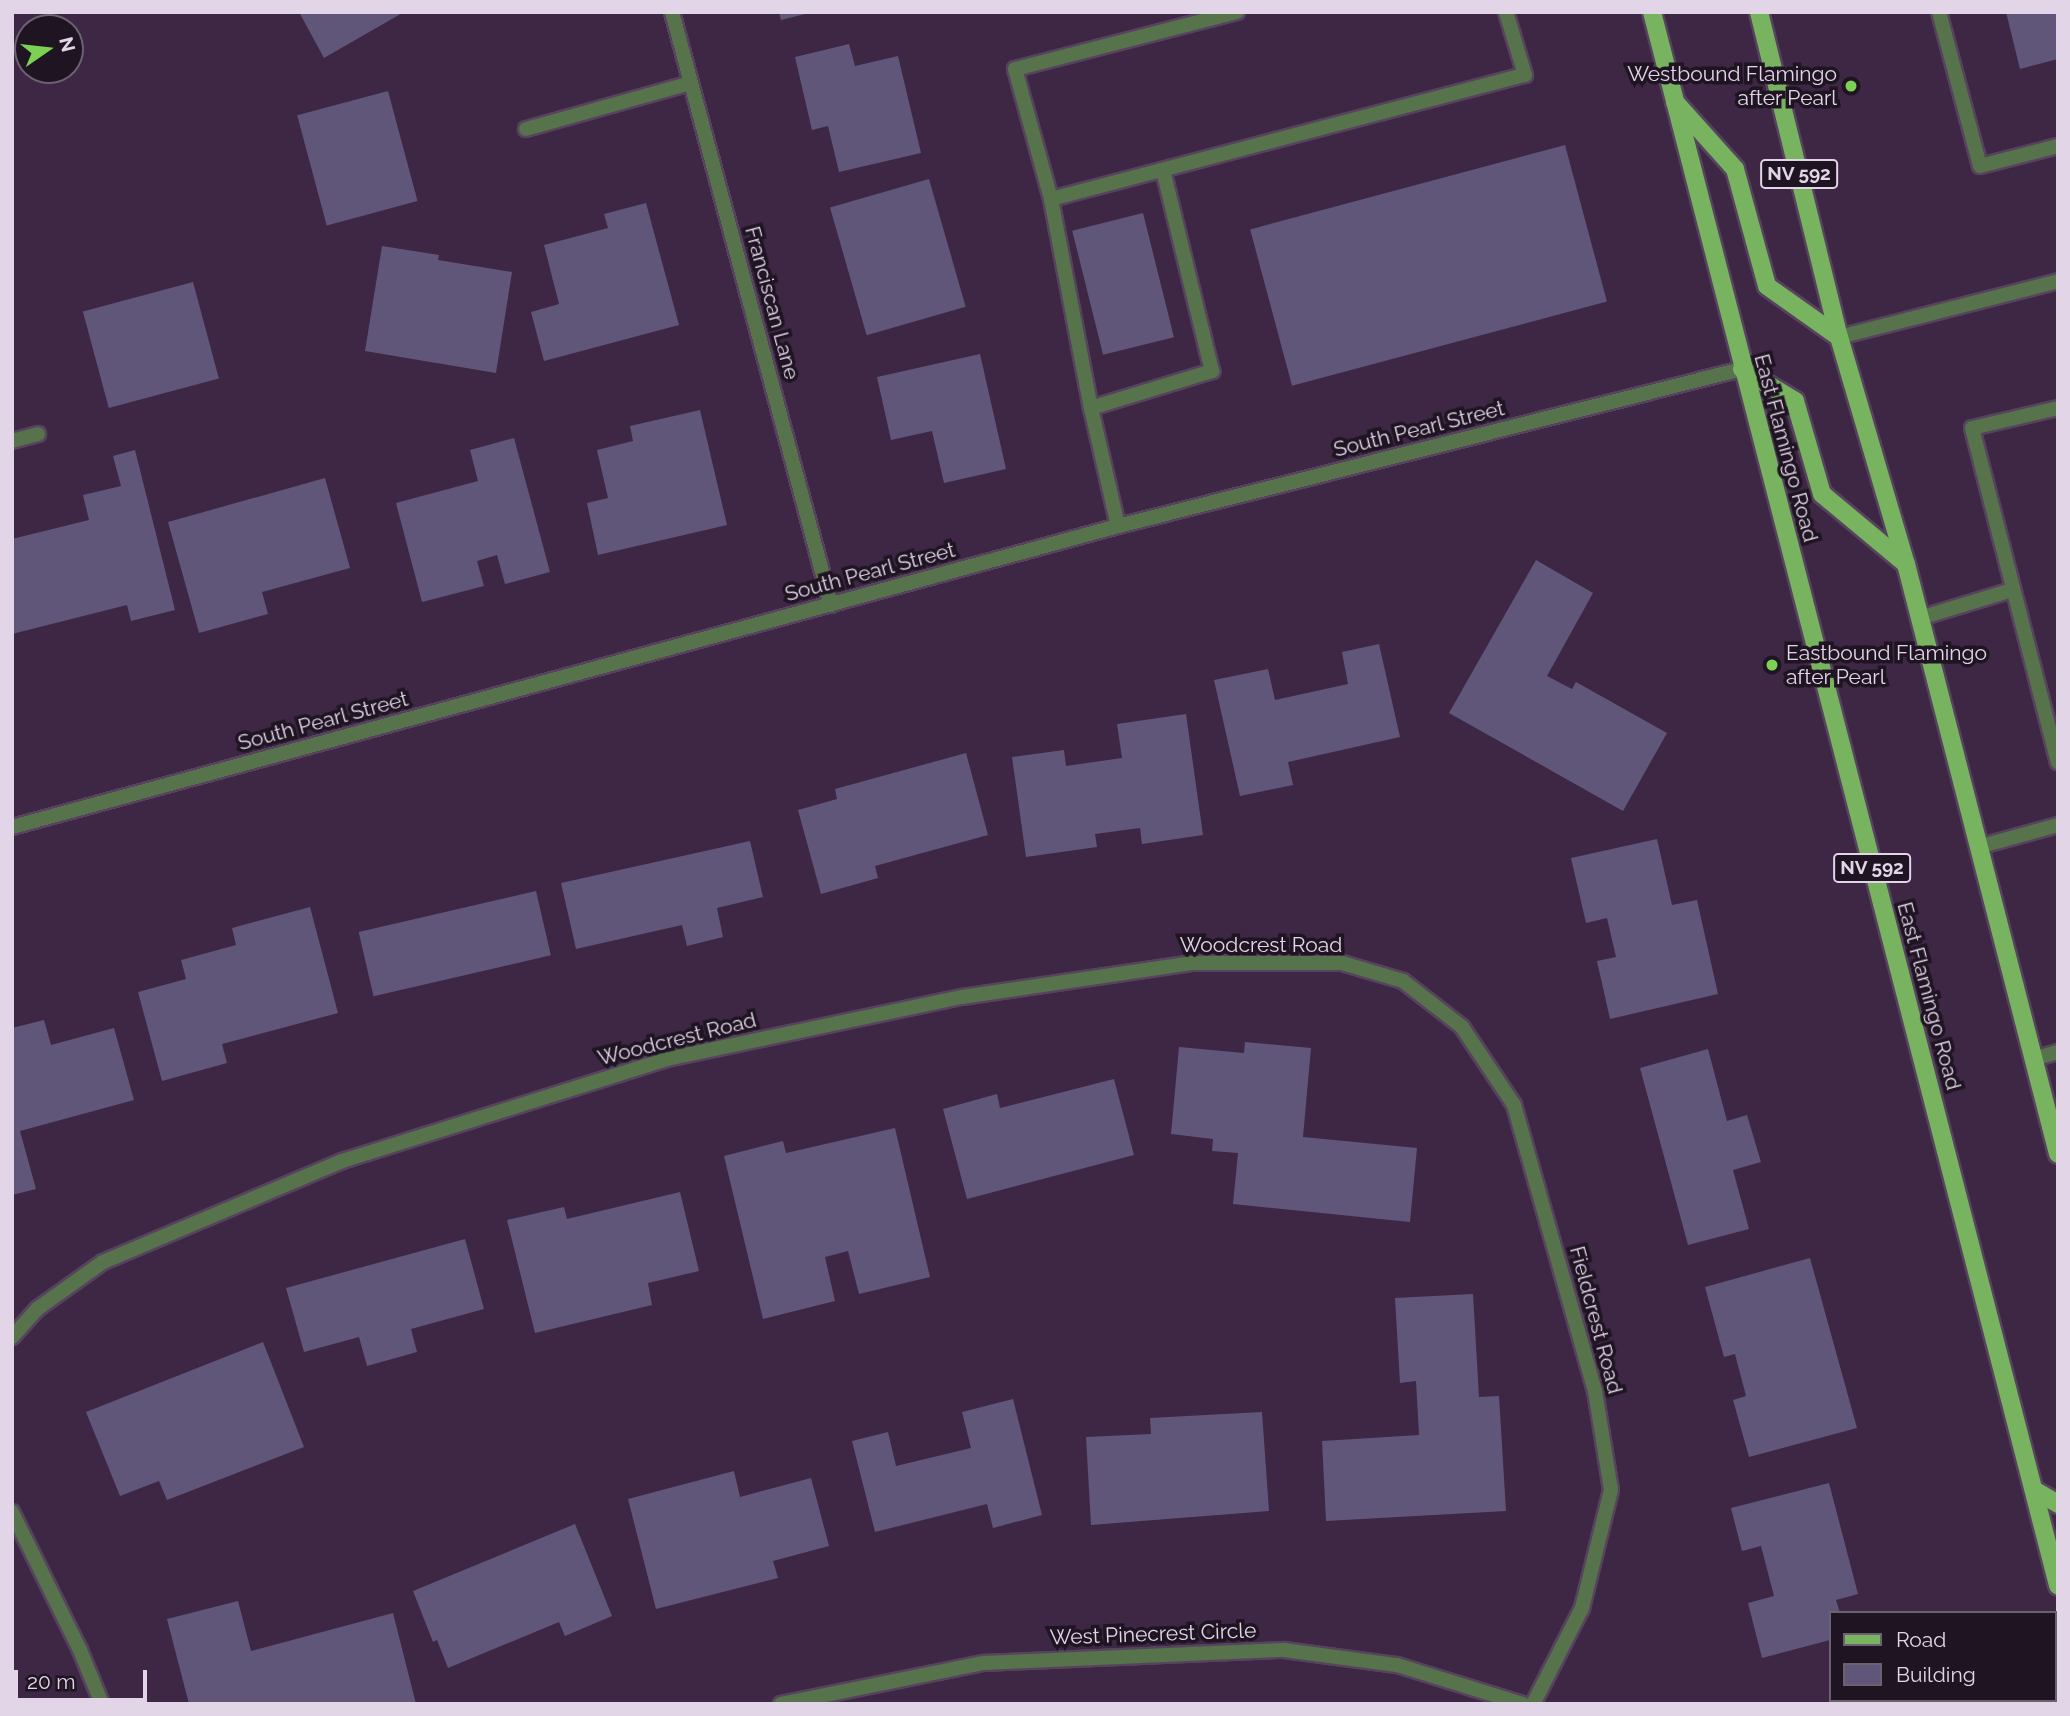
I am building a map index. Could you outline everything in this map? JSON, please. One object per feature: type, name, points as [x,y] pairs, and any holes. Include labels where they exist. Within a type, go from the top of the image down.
[{"type":"main road","name":"East Flamingo Road","points":[[1652,12],[2058,1585]]},
{"type":"main road","name":"NV 592","points":[[1759,12],[1839,337],[1906,564],[2058,1154]]},
{"type":"main road","points":[[1673,100],[1735,169],[1767,286],[1839,337]]},
{"type":"main road","points":[[1742,369],[1795,401],[1822,494],[1906,564]]},
{"type":"main road","points":[[2034,1490],[2058,1504]]},
{"type":"street","name":"Franciscan Lane","points":[[672,12],[831,604]]},
{"type":"street","points":[[1118,526],[1091,408],[1051,199],[1015,69],[1237,12]]},
{"type":"street","points":[[1051,199],[1525,75],[1506,12]]},
{"type":"street","points":[[1940,12],[1980,166],[2058,146]]},
{"type":"street","points":[[526,129],[691,83]]},
{"type":"street","points":[[1091,408],[1212,371],[1163,170]]},
{"type":"street","points":[[1839,337],[2058,281]]},
{"type":"street","name":"South Pearl Street","points":[[12,827],[1118,526],[1742,369]]},
{"type":"street","points":[[2058,408],[1972,428],[2058,762]]},
{"type":"street","points":[[12,441],[38,434]]},
{"type":"street","points":[[1920,618],[2012,590]]},
{"type":"street","points":[[1978,847],[2058,825]]},
{"type":"street","name":"Woodcrest Road","points":[[12,1337],[37,1310],[103,1262],[342,1161],[667,1059],[962,997],[1192,963],[1342,963],[1403,981]]},
{"type":"street","name":"Fieldcrest Road","points":[[1403,981],[1462,1027],[1514,1105],[1595,1391],[1611,1490],[1582,1608],[1532,1704]]},
{"type":"street","points":[[2033,1059],[2058,1052]]},
{"type":"street","points":[[12,1512],[80,1650],[102,1704]]},
{"type":"street","name":"West Pinecrest Circle","points":[[781,1704],[983,1663],[1283,1650],[1397,1665],[1523,1704]]},
{"type":"building","points":[[299,12],[404,12],[324,58]]},
{"type":"building","points":[[779,12],[809,12],[809,13],[781,20]]},
{"type":"building","points":[[2006,12],[2058,12],[2058,59],[2020,69]]},
{"type":"building","points":[[849,44],[855,66],[898,56],[921,153],[839,172],[828,126],[812,130],[795,57]]},
{"type":"building","points":[[388,91],[418,201],[327,225],[297,115]]},
{"type":"building","points":[[1565,145],[1607,301],[1292,386],[1250,229]]},
{"type":"building","points":[[929,179],[966,307],[867,335],[830,207]]},
{"type":"building","points":[[646,203],[679,325],[544,361],[531,312],[559,304],[544,245],[608,228],[604,214]]},
{"type":"building","points":[[1143,213],[1174,337],[1103,355],[1072,231]]},
{"type":"building","points":[[382,246],[439,255],[438,260],[512,272],[496,373],[365,351]]},
{"type":"building","points":[[193,282],[219,379],[109,408],[83,312]]},
{"type":"building","points":[[980,354],[1006,469],[944,483],[932,431],[891,440],[877,377]]},
{"type":"building","points":[[700,410],[727,525],[598,555],[587,503],[608,498],[597,450],[633,441],[630,426]]},
{"type":"building","points":[[514,438],[550,572],[505,584],[497,555],[477,561],[484,586],[422,602],[396,503],[478,481],[470,450]]},
{"type":"building","points":[[135,450],[175,610],[131,621],[127,605],[12,634],[12,539],[89,520],[83,495],[121,486],[113,456]]},
{"type":"building","points":[[325,478],[350,568],[262,592],[268,614],[199,633],[168,522]]},
{"type":"building","points":[[1536,560],[1593,593],[1547,676],[1572,689],[1576,682],[1667,733],[1623,811],[1449,713]]},
{"type":"building","points":[[1379,644],[1400,737],[1288,762],[1293,785],[1240,796],[1214,680],[1268,669],[1275,700],[1348,684],[1342,652]]},
{"type":"building","points":[[1186,714],[1203,835],[1142,844],[1140,828],[1095,834],[1097,847],[1026,857],[1012,757],[1064,750],[1066,766],[1122,758],[1117,724]]},
{"type":"building","points":[[966,753],[988,835],[875,866],[878,878],[821,894],[798,810],[837,799],[835,789]]},
{"type":"building","points":[[1657,839],[1672,905],[1697,900],[1718,994],[1610,1019],[1597,961],[1616,957],[1607,918],[1586,923],[1571,858]]},
{"type":"building","points":[[750,841],[763,897],[717,908],[723,937],[687,946],[682,925],[576,949],[561,883]]},
{"type":"building","points":[[536,891],[551,955],[374,996],[359,932]]},
{"type":"building","points":[[310,907],[338,1013],[222,1044],[227,1063],[162,1081],[138,992],[186,979],[181,960],[236,945],[232,928]]},
{"type":"building","points":[[44,1020],[51,1045],[114,1028],[134,1100],[20,1131],[36,1189],[12,1195],[12,1028]]},
{"type":"building","points":[[1245,1042],[1311,1048],[1303,1137],[1417,1148],[1410,1222],[1233,1204],[1238,1153],[1212,1151],[1213,1139],[1171,1134],[1179,1047],[1244,1053]]},
{"type":"building","points":[[1708,1049],[1727,1121],[1747,1115],[1761,1162],[1733,1170],[1749,1229],[1688,1245],[1640,1068]]},
{"type":"building","points":[[1114,1079],[1134,1155],[967,1199],[943,1109],[997,1094],[1000,1108]]},
{"type":"building","points":[[895,1128],[930,1277],[859,1294],[848,1251],[825,1257],[835,1301],[763,1319],[724,1156],[783,1141],[786,1153]]},
{"type":"building","points":[[680,1192],[699,1271],[648,1283],[652,1305],[535,1333],[507,1220],[564,1207],[567,1219]]},
{"type":"building","points":[[465,1239],[484,1309],[411,1329],[417,1352],[367,1366],[359,1337],[304,1352],[286,1288]]},
{"type":"building","points":[[1810,1258],[1857,1428],[1749,1457],[1733,1400],[1746,1396],[1735,1354],[1724,1357],[1705,1287]]},
{"type":"building","points":[[1473,1294],[1479,1397],[1499,1396],[1506,1511],[1326,1521],[1322,1441],[1419,1435],[1416,1381],[1400,1383],[1395,1298]]},
{"type":"building","points":[[263,1342],[304,1447],[167,1500],[159,1481],[120,1496],[86,1412]]},
{"type":"building","points":[[1013,1399],[1042,1515],[993,1528],[987,1504],[875,1532],[852,1441],[888,1432],[896,1466],[971,1448],[962,1412]]},
{"type":"building","points":[[1262,1412],[1269,1511],[1091,1525],[1086,1437],[1151,1434],[1150,1418]]},
{"type":"building","points":[[734,1471],[740,1497],[811,1478],[829,1546],[773,1561],[778,1578],[656,1609],[628,1499]]},
{"type":"building","points":[[1829,1483],[1858,1594],[1836,1600],[1839,1611],[1828,1611],[1828,1641],[1762,1658],[1748,1603],[1774,1596],[1761,1546],[1742,1551],[1731,1508]]},
{"type":"building","points":[[575,1524],[612,1616],[565,1636],[559,1622],[448,1668],[437,1640],[433,1642],[413,1591]]},
{"type":"building","points":[[238,1601],[251,1651],[393,1613],[416,1704],[189,1704],[167,1619]]},
{"type":"place","name":"Westbound Flamingo after Pearl","points":[[1851,86]]},
{"type":"place","name":"Eastbound Flamingo after Pearl","points":[[1772,665]]}]
